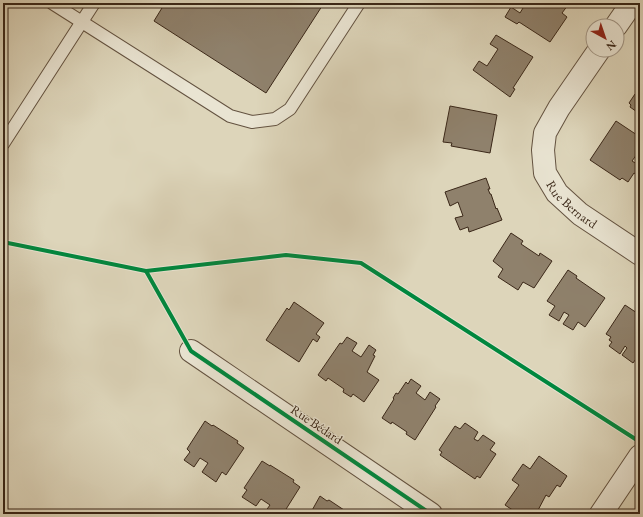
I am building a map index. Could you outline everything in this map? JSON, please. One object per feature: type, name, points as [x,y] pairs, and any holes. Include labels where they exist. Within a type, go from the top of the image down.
[{"type":"street","points":[[622,18],[632,3]]},
{"type":"street","name":"Rue Bernard","points":[[593,58],[559,108],[545,132],[543,150],[545,173],[557,193],[580,214],[640,254]]},
{"type":"street","name":"Rue Bédard","points":[[191,351],[431,514]]},
{"type":"street","points":[[601,514],[640,456]]},
{"type":"lane","points":[[52,3],[230,116],[252,122],[274,119],[290,109],[359,3]]},
{"type":"lane","points":[[3,144],[94,3]]},
{"type":"building","points":[[165,3],[324,3],[266,93],[154,21]]},
{"type":"building","points":[[526,3],[565,3],[568,5],[562,13],[567,17],[550,42],[519,22],[517,24],[505,17],[511,7],[520,13]]},
{"type":"building","points":[[496,35],[533,57],[513,88],[515,89],[510,97],[473,70],[479,61],[487,66],[498,49],[490,44]]},
{"type":"building","points":[[640,91],[640,114],[630,107],[631,105],[629,103],[635,94],[637,95]]},
{"type":"building","points":[[450,106],[497,115],[490,153],[451,146],[452,143],[443,142]]},
{"type":"building","points":[[616,121],[640,137],[640,156],[637,154],[632,161],[640,166],[640,177],[634,173],[628,182],[622,178],[620,180],[590,160]]},
{"type":"building","points":[[486,178],[490,189],[488,189],[502,220],[469,232],[468,227],[460,230],[455,218],[463,216],[458,202],[450,206],[445,192]]},
{"type":"building","points":[[511,233],[523,241],[521,244],[539,256],[540,253],[552,261],[534,288],[523,282],[518,290],[498,277],[503,269],[493,261]]},
{"type":"building","points":[[568,270],[577,276],[576,278],[605,298],[585,327],[578,322],[573,330],[563,324],[569,315],[564,312],[559,321],[549,315],[555,306],[547,301]]},
{"type":"building","points":[[294,302],[324,323],[316,334],[320,337],[317,342],[313,339],[299,362],[266,340],[287,308],[289,310]]},
{"type":"building","points":[[625,305],[637,313],[635,315],[640,318],[640,357],[638,356],[633,363],[622,355],[627,348],[625,346],[620,354],[609,346],[612,342],[609,340],[611,337],[606,334]]},
{"type":"building","points":[[347,337],[357,343],[352,351],[361,357],[369,345],[376,350],[373,355],[375,356],[367,372],[379,380],[364,402],[353,394],[351,397],[343,392],[344,389],[328,378],[326,381],[318,375],[340,343],[342,344]]},
{"type":"building","points":[[411,379],[421,386],[416,393],[425,400],[430,392],[440,399],[415,440],[406,434],[407,432],[392,422],[391,424],[382,418],[396,393],[398,394],[406,382],[408,384]]},
{"type":"building","points":[[205,421],[238,441],[237,443],[244,448],[226,475],[222,472],[216,482],[202,472],[208,463],[200,458],[194,467],[184,460],[190,452],[187,449]]},
{"type":"building","points":[[465,423],[478,432],[474,439],[478,441],[483,435],[495,443],[490,450],[496,454],[480,478],[477,476],[475,479],[440,455],[442,452],[439,450],[455,426],[460,429]]},
{"type":"building","points":[[539,456],[567,476],[560,487],[557,485],[549,497],[546,495],[536,514],[523,514],[519,511],[517,513],[505,505],[519,485],[512,480],[523,464],[530,469]]},
{"type":"building","points":[[262,461],[294,480],[293,482],[300,487],[283,514],[279,511],[277,514],[267,514],[265,512],[270,505],[261,499],[256,506],[242,497],[247,490],[244,488]]},
{"type":"building","points":[[320,496],[327,501],[329,500],[350,514],[310,514]]},
{"type":"cycle path","points":[[3,242],[146,271],[286,255],[361,263],[640,442]]},
{"type":"cycle path","points":[[146,271],[191,351],[431,514]]}]
